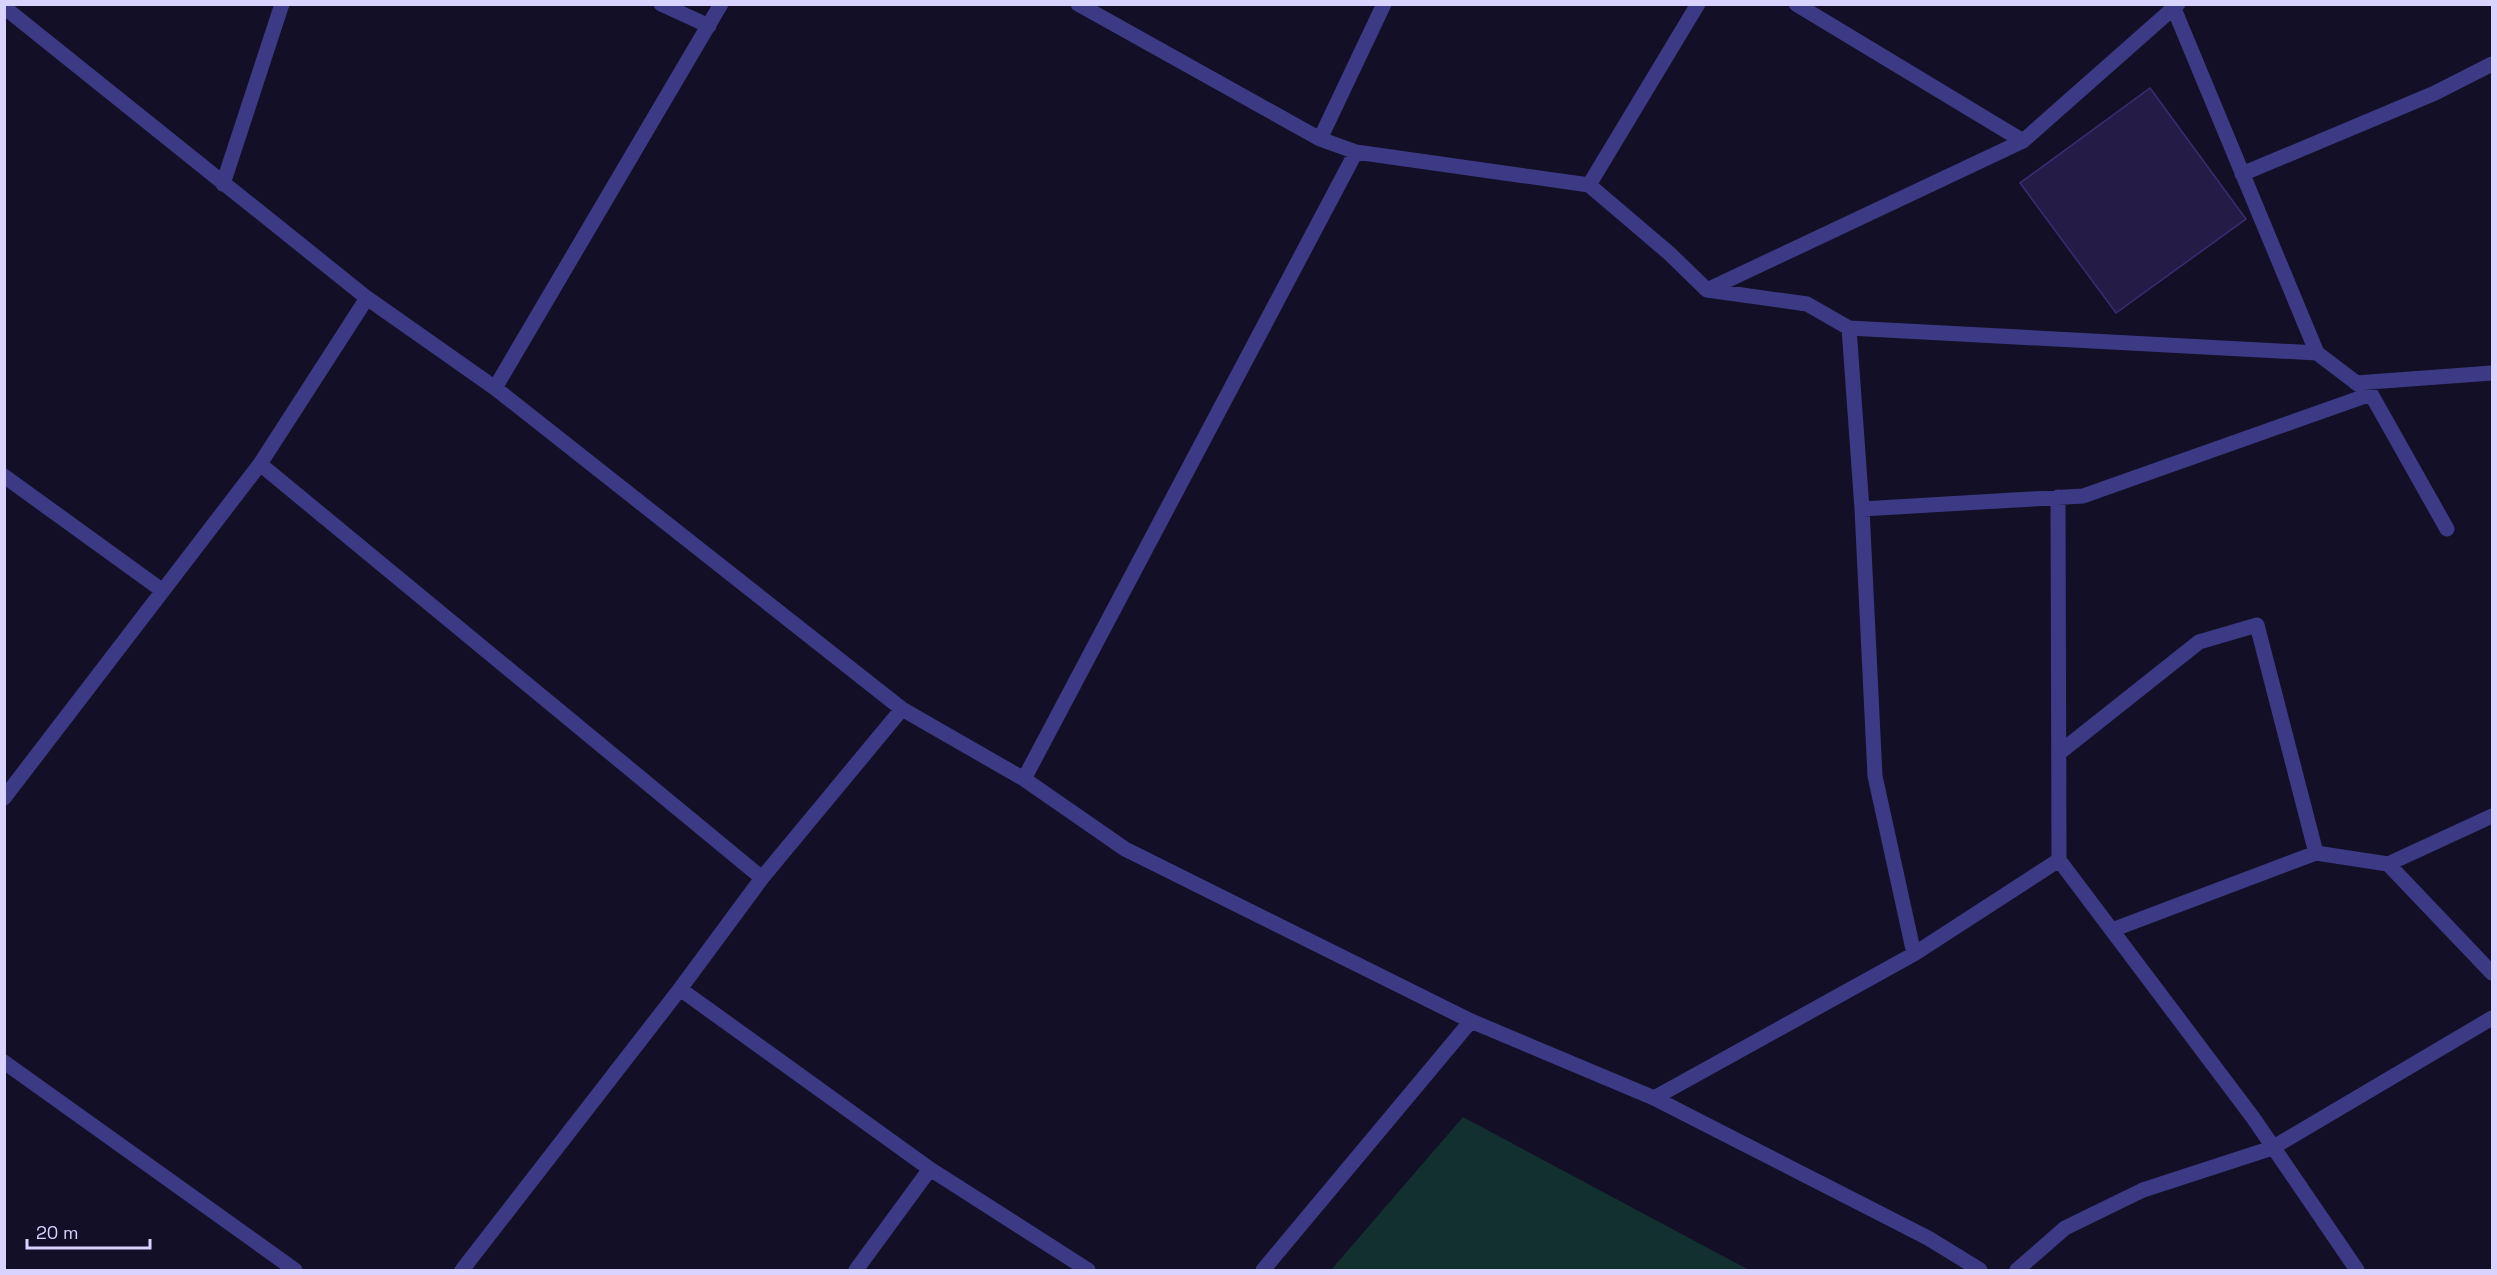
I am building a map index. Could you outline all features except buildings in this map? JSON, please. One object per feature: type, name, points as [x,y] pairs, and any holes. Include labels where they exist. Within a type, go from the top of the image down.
[{"type":"street","points":[[223,184],[282,4]]},
{"type":"street","points":[[661,4],[709,26]]},
{"type":"street","points":[[495,388],[721,4]]},
{"type":"street","points":[[1078,4],[1320,139],[1356,152],[1589,185],[1670,254],[1707,290],[1807,304],[1849,328],[2317,353]]},
{"type":"street","points":[[1320,139],[1384,4]]},
{"type":"street","points":[[1589,185],[1698,4]]},
{"type":"street","points":[[1796,4],[2023,141]]},
{"type":"street","points":[[1707,290],[2023,141],[2175,6],[2317,353],[2371,394],[2447,529]]},
{"type":"street","points":[[4,7],[367,298],[495,388],[902,709],[1024,779],[1125,849],[1471,1021],[1654,1098],[1928,1238],[1980,1270]]},
{"type":"street","points":[[2242,174],[2435,93],[2493,64]]},
{"type":"street","points":[[1024,779],[1356,152]]},
{"type":"street","points":[[4,798],[261,464],[367,298]]},
{"type":"street","points":[[1849,328],[1862,509],[1875,776],[1914,954]]},
{"type":"street","points":[[2356,383],[2493,373]]},
{"type":"street","points":[[1862,509],[2083,496],[2371,394]]},
{"type":"street","points":[[261,464],[762,878]]},
{"type":"street","points":[[4,476],[164,591]]},
{"type":"street","points":[[2058,497],[2059,860],[2254,1119],[2357,1270]]},
{"type":"street","points":[[2059,753],[2199,642],[2257,625],[2316,853]]},
{"type":"street","points":[[462,1270],[680,989],[762,878],[902,709]]},
{"type":"street","points":[[2112,930],[2316,853],[2388,864],[2493,816]]},
{"type":"street","points":[[1654,1098],[1914,954],[2059,860]]},
{"type":"street","points":[[2388,864],[2493,973]]},
{"type":"street","points":[[680,989],[930,1169],[1088,1270]]},
{"type":"street","points":[[2017,1270],[2065,1228],[2143,1190],[2272,1148],[2493,1018]]},
{"type":"street","points":[[1263,1270],[1471,1021]]},
{"type":"street","points":[[4,1062],[295,1270]]},
{"type":"street","points":[[856,1270],[930,1169]]},
{"type":"green space","points":[[1463,1117],[1749,1270],[1331,1270]]}]
